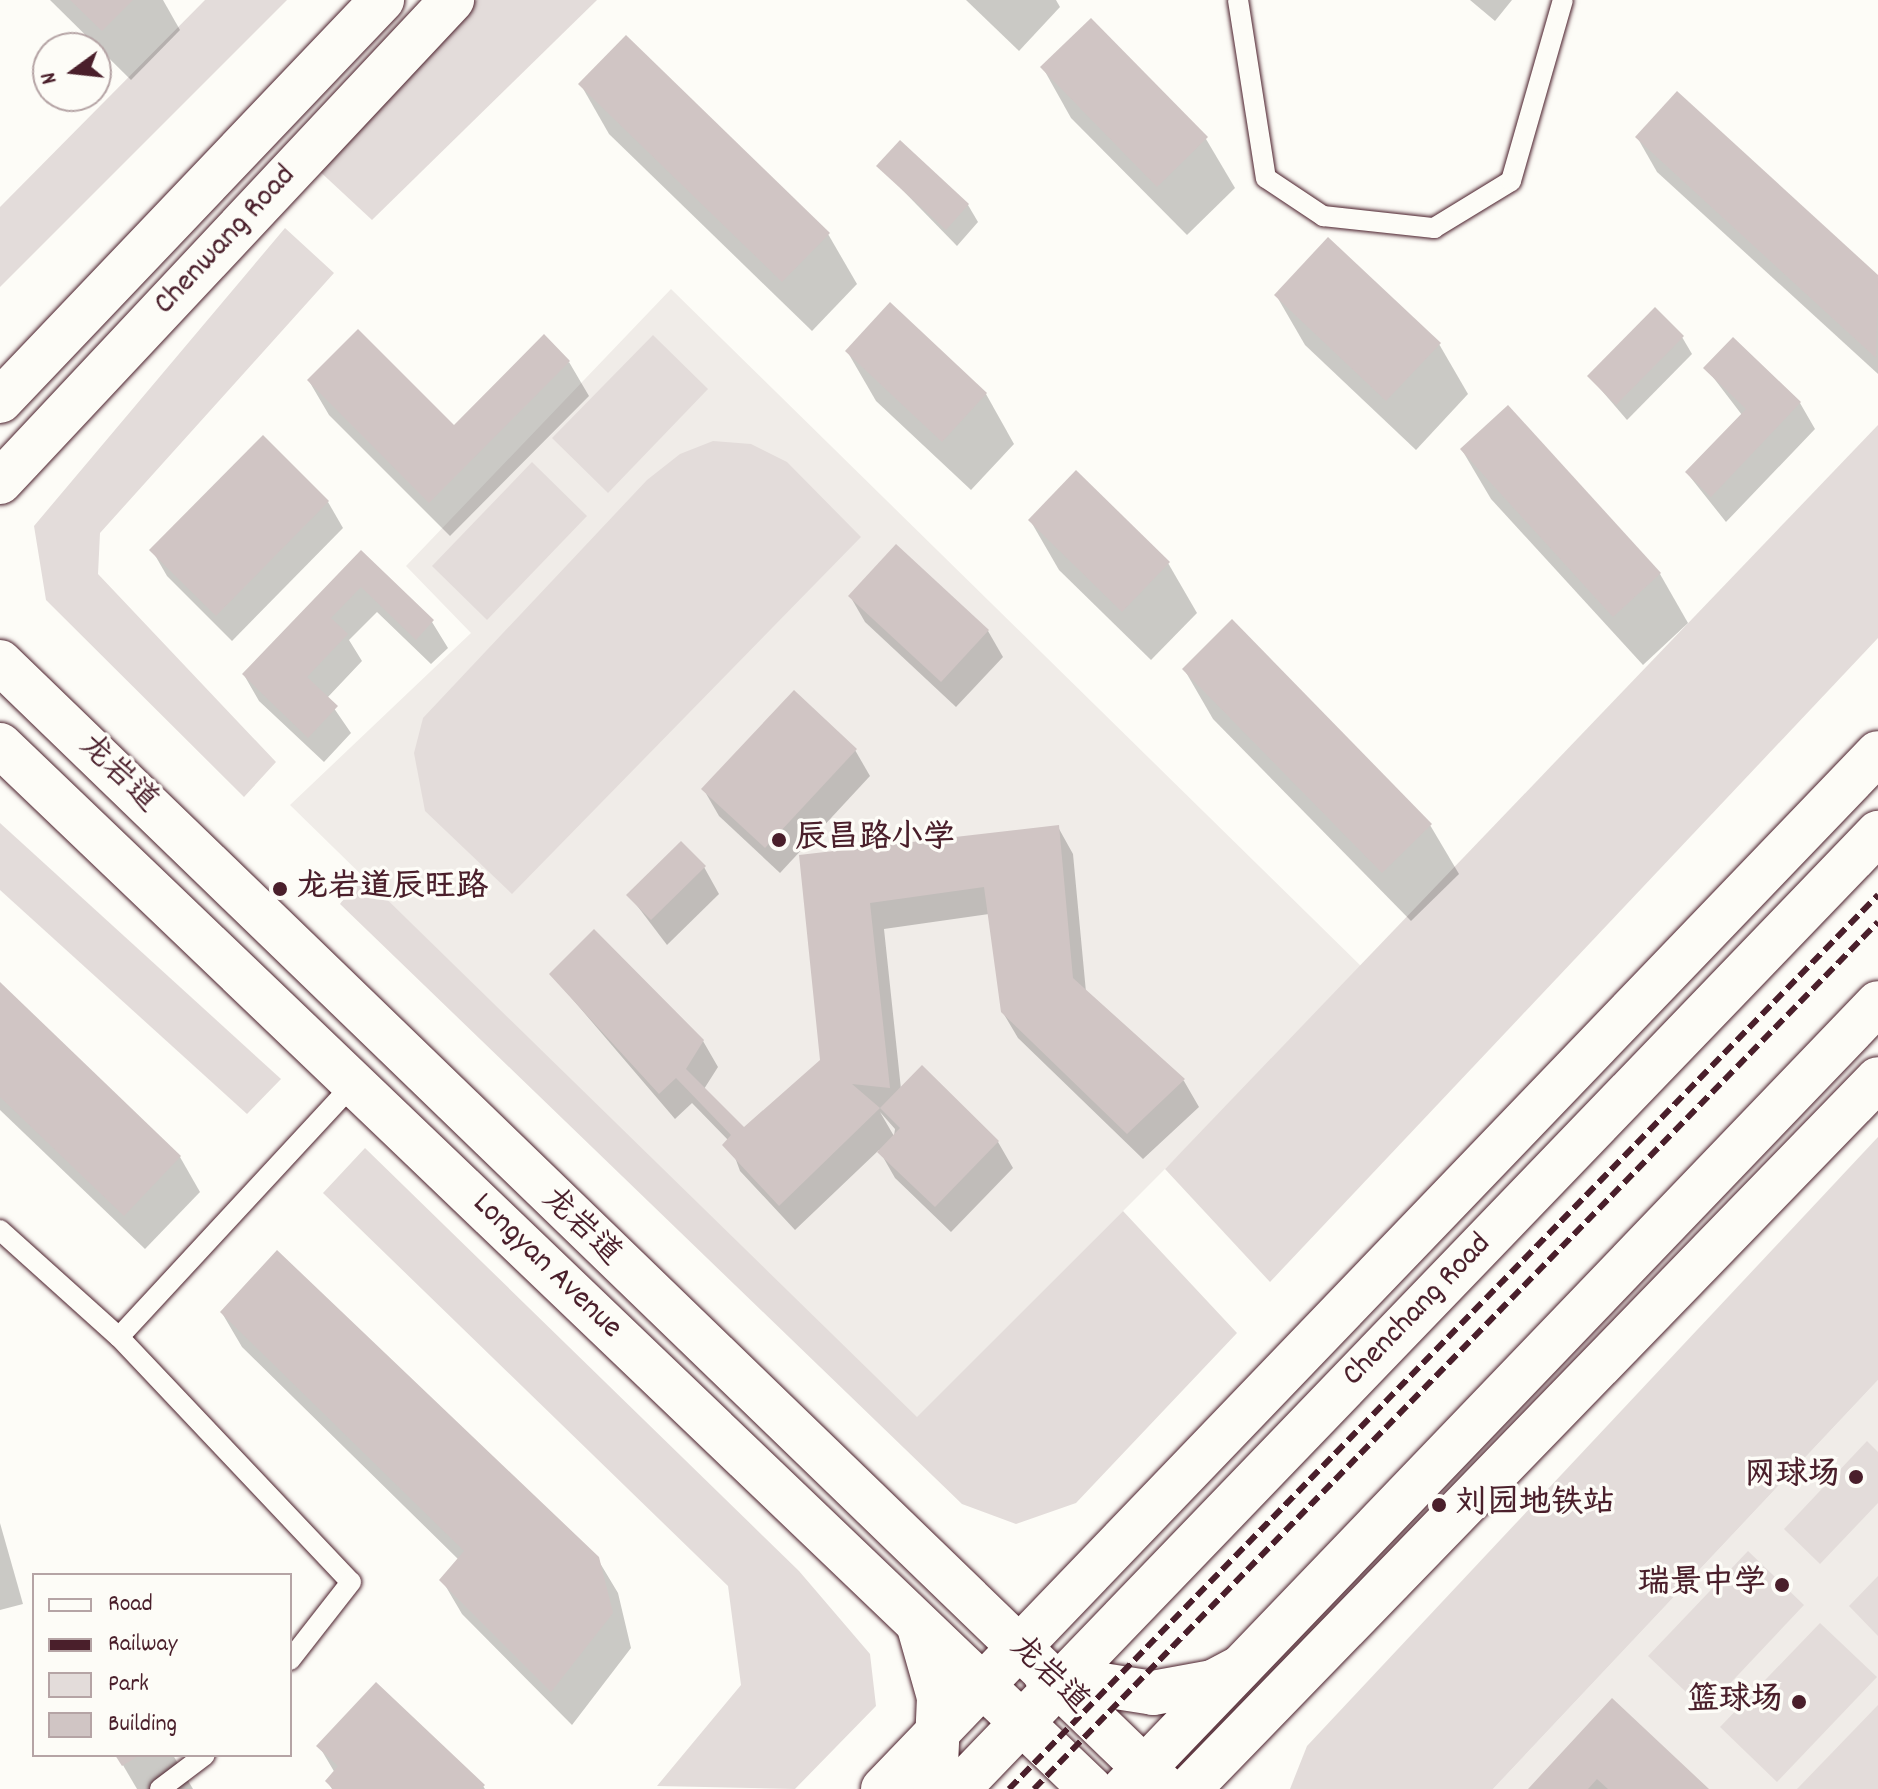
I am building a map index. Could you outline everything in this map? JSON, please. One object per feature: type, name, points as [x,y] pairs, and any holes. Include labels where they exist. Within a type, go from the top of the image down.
[{"type":"main road","name":"Chenwang Road","points":[[0,401],[382,0]]},
{"type":"main road","name":"Chenwang Road","points":[[0,482],[452,0]]},
{"type":"main road","name":"龙岩道","points":[[0,662],[1028,1673],[1145,1782]]},
{"type":"main road","name":"Longyan Avenue","points":[[0,745],[919,1624],[1028,1673]]},
{"type":"main road","points":[[883,1789],[941,1727],[1028,1673],[1878,753]]},
{"type":"main road","name":"Chenchang Road","points":[[1028,1673],[1878,833]]},
{"type":"main road","points":[[1145,1782],[1239,1668],[1878,1003]]},
{"type":"main road","points":[[1189,1789],[1878,1079]]},
{"type":"main road","points":[[919,1624],[941,1727],[935,1789]]},
{"type":"main road","points":[[1028,1673],[1184,1691],[1239,1668]]},
{"type":"main road","points":[[958,1789],[1022,1720],[1028,1673]]},
{"type":"main road","points":[[1022,1720],[1091,1789]]},
{"type":"lane","points":[[1238,0],[1266,178],[1323,216],[1434,228],[1511,181],[1563,0]]},
{"type":"lane","points":[[119,1337],[354,1083]]},
{"type":"lane","points":[[0,1230],[119,1337],[351,1582],[292,1657]]},
{"type":"lane","points":[[160,1789],[202,1757]]},
{"type":"shaded area","name":"辰昌路小学","points":[[671,289],[1364,969],[917,1418],[290,805],[471,633],[406,566]]},
{"type":"shaded area","name":"瑞景中学","points":[[1878,1380],[1878,1789],[1493,1789]]},
{"type":"green space","points":[[205,0],[287,0],[0,287],[0,207],[94,112],[112,112],[112,94]]},
{"type":"green space","points":[[477,0],[597,0],[372,220],[315,167]]},
{"type":"green space","points":[[285,228],[334,273],[100,533],[98,574],[276,762],[244,797],[46,600],[34,526]]},
{"type":"green space","points":[[653,335],[708,389],[608,493],[552,438]]},
{"type":"green space","points":[[1878,425],[1878,638],[1270,1282],[1165,1169]]},
{"type":"green space","points":[[713,441],[751,444],[787,462],[861,537],[512,894],[425,811],[414,753],[423,718],[647,480],[680,454]]},
{"type":"green space","points":[[532,462],[587,516],[487,620],[432,566]]},
{"type":"green space","points":[[0,823],[281,1079],[247,1114],[0,890]]},
{"type":"green space","points":[[361,874],[917,1417],[1123,1211],[1237,1333],[1076,1503],[1016,1524],[962,1504],[340,904]]},
{"type":"green space","points":[[1878,1137],[1878,1380],[1493,1789],[1290,1789],[1307,1746]]},
{"type":"green space","points":[[365,1148],[799,1571],[870,1654],[876,1706],[795,1789],[657,1786],[741,1685],[728,1586],[323,1193]]},
{"type":"green space","name":"网球场","points":[[1867,1441],[1878,1452],[1878,1503],[1820,1564],[1784,1529]]},
{"type":"green space","name":"篮球场","points":[[1748,1551],[1804,1605],[1705,1710],[1648,1656]]},
{"type":"green space","points":[[1878,1576],[1878,1636],[1849,1606]]},
{"type":"green space","name":"篮球场","points":[[1820,1623],[1877,1677],[1777,1782],[1720,1727]]},
{"type":"green space","name":"篮球场","points":[[1878,1705],[1878,1789],[1797,1789]]},
{"type":"building","points":[[70,0],[133,0],[102,31]]},
{"type":"building","points":[[1091,18],[1208,137],[1157,187],[1040,67]]},
{"type":"building","points":[[626,35],[830,233],[782,282],[578,84]]},
{"type":"building","points":[[1677,91],[1878,275],[1876,358],[1635,137]]},
{"type":"building","points":[[900,140],[969,204],[946,230],[876,166]]},
{"type":"building","points":[[1328,237],[1441,343],[1386,401],[1274,295]]},
{"type":"building","points":[[890,302],[987,393],[942,442],[845,351]]},
{"type":"building","points":[[1655,307],[1684,336],[1616,405],[1587,376]]},
{"type":"building","points":[[358,329],[454,425],[544,334],[570,361],[429,503],[307,380]]},
{"type":"building","points":[[1733,337],[1801,402],[1711,497],[1685,472],[1746,409],[1703,368]]},
{"type":"building","points":[[1508,405],[1661,573],[1613,617],[1460,449]]},
{"type":"building","points":[[263,435],[329,501],[216,616],[149,550]]},
{"type":"building","points":[[1076,470],[1170,562],[1122,612],[1028,520]]},
{"type":"building","points":[[896,544],[989,630],[941,682],[848,596]]},
{"type":"building","points":[[361,550],[434,620],[416,640],[361,587],[331,618],[348,634],[307,677],[338,706],[308,738],[242,674]]},
{"type":"building","points":[[1232,619],[1432,824],[1382,873],[1182,669]]},
{"type":"building","points":[[794,690],[857,749],[765,848],[701,789]]},
{"type":"building","points":[[1059,825],[1073,978],[1185,1079],[1127,1134],[1001,1012],[984,887],[870,903],[890,1088],[852,1084],[880,1108],[779,1206],[722,1145],[731,1135],[676,1078],[659,1094],[549,974],[594,929],[704,1040],[686,1069],[744,1127],[820,1060],[799,855]]},
{"type":"building","points":[[681,841],[706,866],[651,920],[626,895]]},
{"type":"building","points":[[0,982],[181,1156],[124,1216],[0,1097]]},
{"type":"building","points":[[922,1065],[999,1141],[935,1207],[877,1152],[900,1128],[880,1108]]},
{"type":"building","points":[[277,1250],[599,1557],[613,1613],[551,1692],[439,1580],[464,1551],[220,1312]]},
{"type":"building","points":[[376,1682],[485,1785],[481,1789],[333,1789],[325,1781],[338,1766],[316,1746]]},
{"type":"building","points":[[1612,1698],[1709,1789],[1608,1789],[1597,1779],[1588,1789],[1528,1789]]},
{"type":"building","points":[[116,1757],[137,1757],[122,1766]]},
{"type":"railway","points":[[1009,1789],[1878,895]]},
{"type":"railway","points":[[1034,1789],[1878,922]]},
{"type":"place","name":"辰昌路小学","points":[[779,840]]},
{"type":"place","name":"龙岩道辰旺路","points":[[280,889]]},
{"type":"place","name":"网球场","points":[[1856,1477]]},
{"type":"place","name":"刘园地铁站","points":[[1439,1505]]},
{"type":"place","name":"瑞景中学","points":[[1782,1585]]},
{"type":"place","name":"篮球场","points":[[1799,1702]]}]
